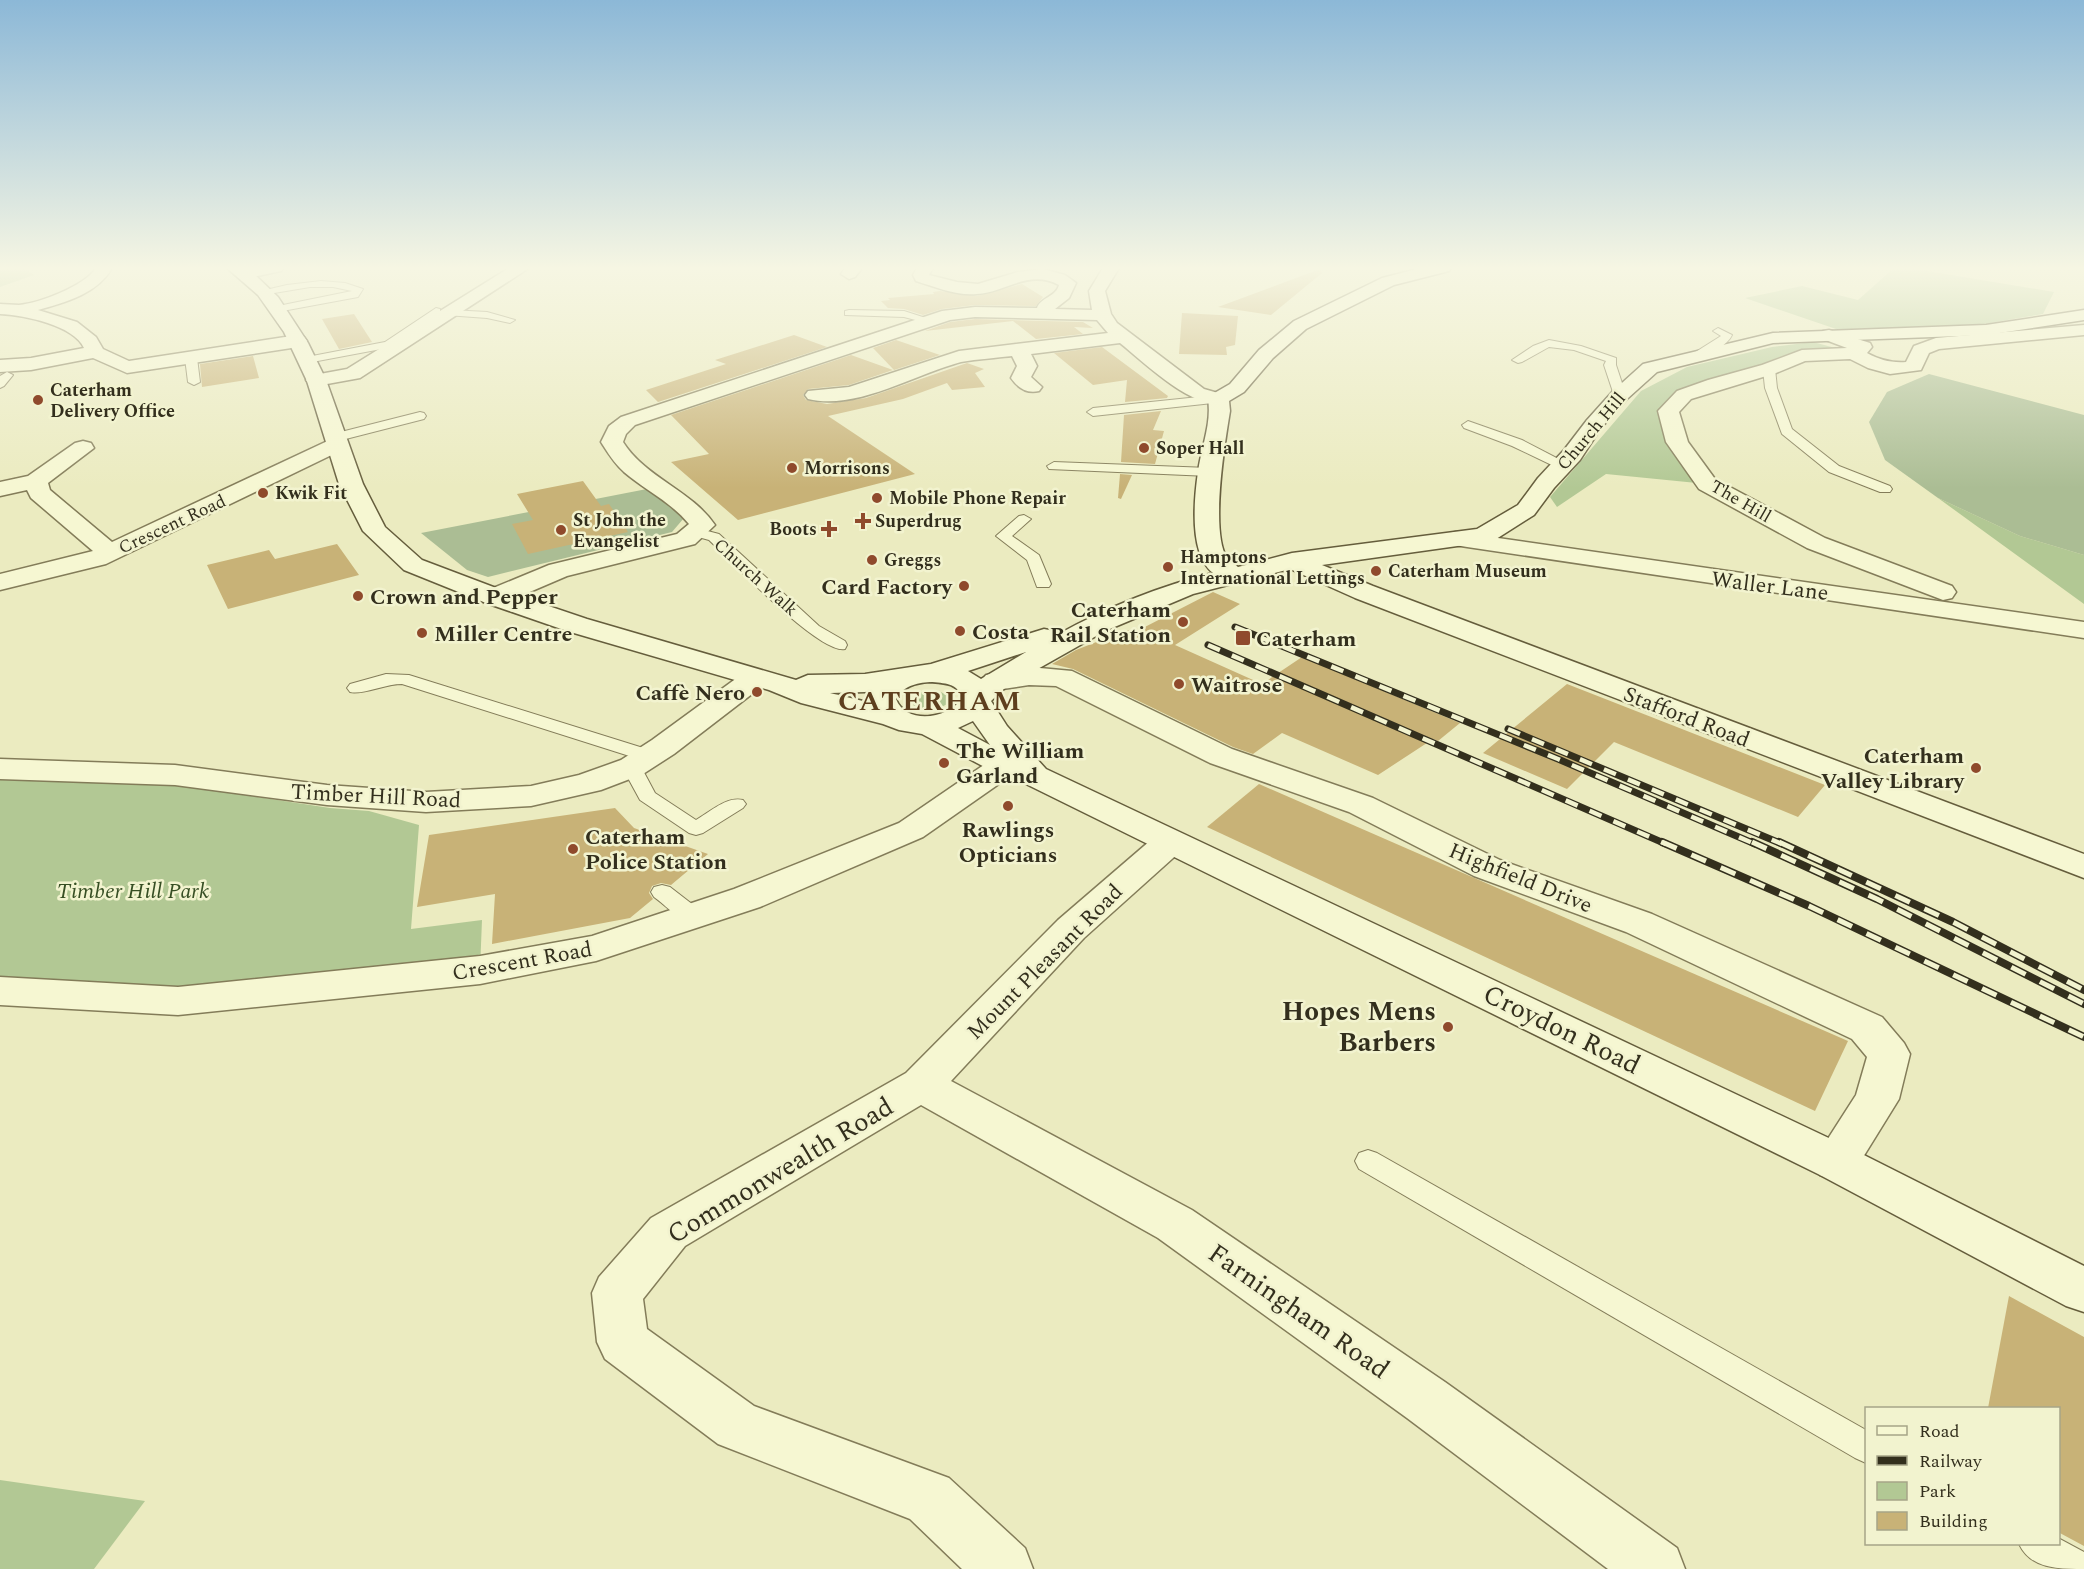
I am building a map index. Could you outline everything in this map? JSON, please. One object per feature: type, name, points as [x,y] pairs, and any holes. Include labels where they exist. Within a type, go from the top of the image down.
[{"type":"street","points":[[90,341],[95,352]]},
{"type":"street","points":[[295,341],[307,360],[351,484],[375,531],[412,565],[495,597],[577,625],[767,681],[813,697],[913,724],[928,725],[948,722],[966,715],[983,694],[1095,625]]},
{"type":"street","points":[[5,373],[95,352],[127,367],[191,358],[307,360],[353,374],[401,341]]},
{"type":"street","points":[[696,532],[703,525],[681,499],[642,475],[619,456],[612,442],[617,431],[628,421],[864,341]]},
{"type":"street","points":[[815,395],[851,393],[960,357],[1079,341]]},
{"type":"street","points":[[1129,341],[1169,369],[1197,393],[1218,399],[1237,388],[1266,354],[1281,341]]},
{"type":"street","name":"Church Hill","points":[[1095,625],[1184,588],[1292,561],[1484,536],[1526,510],[1593,424],[1650,368],[1759,341]]},
{"type":"street","points":[[1847,341],[1863,347],[1854,353],[1874,364],[1907,368],[1914,366],[1921,350],[1936,344],[1965,341]]},
{"type":"street","points":[[1016,349],[1025,358],[1027,366],[1022,378],[1032,387]]},
{"type":"street","name":"The Hill","points":[[1854,353],[1802,356],[1684,396],[1668,411],[1677,442],[1707,484],[1816,543],[1942,592]]},
{"type":"street","points":[[1218,399],[1220,411],[1209,472],[1208,537],[1212,554],[1221,568],[1232,575]]},
{"type":"street","name":"Crescent Road","points":[[0,582],[97,560],[335,441]]},
{"type":"street","points":[[0,489],[36,481],[82,448]]},
{"type":"street","points":[[36,481],[39,493],[110,553]]},
{"type":"street","name":"Church Walk","points":[[495,597],[558,570],[686,539],[696,532]]},
{"type":"street","name":"Waller Lane","points":[[1456,539],[2084,630]]},
{"type":"street","name":"Stafford Road","points":[[1292,561],[1375,596],[2084,867]]},
{"type":"street","points":[[892,717],[885,711],[881,699],[884,691],[892,684],[1039,638],[1095,625]]},
{"type":"street","name":"Croydon Road","points":[[917,676],[945,674],[966,681],[976,692],[983,694],[995,731],[1021,770]]},
{"type":"street","name":"Highfield Drive","points":[[983,694],[1037,675],[1062,678],[1221,756],[1361,805],[1487,868],[1639,923],[1867,1028],[1889,1054],[1877,1099],[1836,1162]]},
{"type":"street","points":[[767,681],[865,683],[917,676]]},
{"type":"street","name":"Timber Hill Road","points":[[0,769],[175,775],[327,795],[426,802],[531,796],[589,783],[640,762],[767,681]]},
{"type":"street","name":"Croydon Road","points":[[928,725],[1836,1162],[2084,1290]]},
{"type":"street","name":"Crescent Road","points":[[0,991],[178,1001],[480,970],[596,948],[747,898],[911,830],[1021,770]]},
{"type":"street","name":"Mount Pleasant Road","points":[[921,1085],[1071,929],[1170,842]]},
{"type":"street","name":"Commonwealth Road","points":[[921,1085],[668,1232],[617,1293],[623,1342],[737,1426],[929,1498],[1004,1569]]},
{"type":"street","name":"Farningham Road","points":[[921,1085],[1175,1224],[1426,1400],[1656,1569]]},
{"type":"lane","points":[[1698,355],[1721,341]]},
{"type":"lane","points":[[1518,360],[1545,344],[1564,345],[1604,356],[1612,360],[1610,365],[1620,395]]},
{"type":"lane","points":[[191,358],[194,382]]},
{"type":"lane","points":[[1769,369],[1771,388],[1786,431],[1834,469],[1885,489]]},
{"type":"lane","points":[[1093,412],[1218,399]]},
{"type":"lane","points":[[335,441],[420,416]]},
{"type":"lane","points":[[1468,425],[1517,443],[1563,465]]},
{"type":"lane","points":[[1054,466],[1209,472]]},
{"type":"lane","points":[[1024,519],[1003,536],[1034,558],[1043,584]]},
{"type":"lane","name":"Church Walk","points":[[696,532],[714,537],[813,628],[839,645]]},
{"type":"lane","points":[[356,688],[386,679],[403,679],[640,762],[647,796],[696,829],[736,804]]},
{"type":"lane","points":[[662,892],[693,916]]},
{"type":"lane","points":[[1368,1161],[1865,1446]]},
{"type":"lane","points":[[2038,1545],[2081,1569]]},
{"type":"green space","points":[[1813,342],[1854,353],[1802,356],[1684,396],[1668,412],[1707,484],[1606,474],[1557,507],[1550,497],[1641,391],[1687,367],[1772,347]]},
{"type":"green space","points":[[1929,374],[2084,415],[2084,555],[2020,536],[1938,498],[1885,460],[1869,422],[1887,392]]},
{"type":"green space","points":[[652,488],[684,518],[672,532],[488,577],[467,570],[421,533]]},
{"type":"green space","points":[[1938,498],[2020,536],[2084,555],[2084,604]]},
{"type":"green space","points":[[930,690],[948,696],[948,703],[931,710],[923,710],[914,706],[912,699],[918,693]]},
{"type":"green space","name":"Timber Hill Park","points":[[0,780],[159,782],[330,808],[369,811],[419,825],[411,929],[482,920],[480,970],[178,1001],[0,991]]},
{"type":"green space","points":[[0,1480],[145,1501],[94,1569],[0,1569]]},
{"type":"building","points":[[335,341],[372,342],[339,349]]},
{"type":"building","points":[[774,341],[811,341],[827,347],[658,402],[646,390],[726,364],[715,360]]},
{"type":"building","points":[[900,341],[940,355],[894,370],[873,348]]},
{"type":"building","points":[[1180,341],[1235,341],[1235,345],[1226,347],[1227,355],[1179,354]]},
{"type":"building","points":[[1102,347],[1168,396],[1167,398],[1125,402],[1127,380],[1093,385],[1054,353]]},
{"type":"building","points":[[851,355],[893,370],[849,385],[808,389],[803,395],[806,400],[827,404],[866,398],[967,363],[984,369],[975,373],[985,387],[952,390],[947,383],[903,399],[828,416],[915,474],[738,520],[671,462],[709,454],[671,415]]},
{"type":"building","points":[[253,356],[259,378],[202,387],[200,364]]},
{"type":"building","name":"Soper Hall","points":[[1161,411],[1153,430],[1164,431],[1155,464],[1121,462],[1124,415]]},
{"type":"building","points":[[1120,474],[1132,475],[1121,499],[1118,498]]},
{"type":"building","name":"St John the Evangelist","points":[[583,481],[601,506],[609,504],[628,532],[528,554],[512,524],[533,520],[517,494]]},
{"type":"building","points":[[337,544],[359,575],[228,609],[207,565],[269,550],[275,559]]},
{"type":"building","name":"Waitrose","points":[[1213,592],[1240,604],[1175,645],[1262,684],[1302,657],[1460,723],[1438,741],[1433,739],[1378,775],[1282,733],[1253,754],[1233,747],[1073,669],[1052,664],[1076,650],[1127,630],[1139,630]]},
{"type":"building","points":[[1567,684],[1825,785],[1798,817],[1614,742],[1567,789],[1483,753]]},
{"type":"building","points":[[1259,784],[1848,1041],[1815,1111],[1207,827]]},
{"type":"building","points":[[615,808],[634,828],[708,854],[671,885],[661,883],[652,886],[649,893],[653,899],[630,918],[492,944],[495,894],[417,907],[429,835]]},
{"type":"building","points":[[2009,1296],[2084,1337],[2084,1546],[2060,1533],[2060,1407],[1988,1407]]},
{"type":"railway","points":[[1235,627],[1558,759],[1755,844]]},
{"type":"railway","points":[[1208,645],[1666,844]]},
{"type":"railway","points":[[1508,729],[1782,844]]},
{"type":"railway","points":[[1662,842],[1809,906],[2084,1037]]},
{"type":"railway","points":[[1752,842],[1877,899],[2084,1004]]},
{"type":"railway","points":[[1779,842],[1953,922],[2084,990]]},
{"type":"place","name":"Caterham Delivery Office","points":[[38,400]]},
{"type":"place","name":"Soper Hall","points":[[1144,448]]},
{"type":"place","name":"Morrisons","points":[[792,468]]},
{"type":"place","name":"Kwik Fit","points":[[263,493]]},
{"type":"place","name":"Mobile Phone Repair","points":[[877,498]]},
{"type":"place","name":"Superdrug","points":[[863,521]]},
{"type":"place","name":"Boots","points":[[829,529]]},
{"type":"place","name":"St John the Evangelist","points":[[561,530]]},
{"type":"place","name":"Greggs","points":[[872,560]]},
{"type":"place","name":"Hamptons International Lettings","points":[[1168,567]]},
{"type":"place","name":"Caterham Museum","points":[[1376,571]]},
{"type":"place","name":"Card Factory","points":[[964,586]]},
{"type":"place","name":"Crown and Pepper","points":[[358,596]]},
{"type":"place","name":"Caterham Rail Station","points":[[1183,622]]},
{"type":"place","name":"Costa","points":[[960,631]]},
{"type":"place","name":"Miller Centre","points":[[422,633]]},
{"type":"place","name":"Caterham","points":[[1243,638]]},
{"type":"place","name":"Waitrose","points":[[1179,684]]},
{"type":"place","name":"Caffè Nero","points":[[757,692]]},
{"type":"place","name":"The William Garland","points":[[944,763]]},
{"type":"place","name":"Caterham Valley Library","points":[[1976,768]]},
{"type":"place","name":"Rawlings Opticians","points":[[1008,806]]},
{"type":"place","name":"Caterham Police Station","points":[[573,849]]},
{"type":"place","name":"Hopes Mens Barbers","points":[[1448,1027]]},
{"type":"district","name":"CATERHAM","points":[[930,700]]}]
